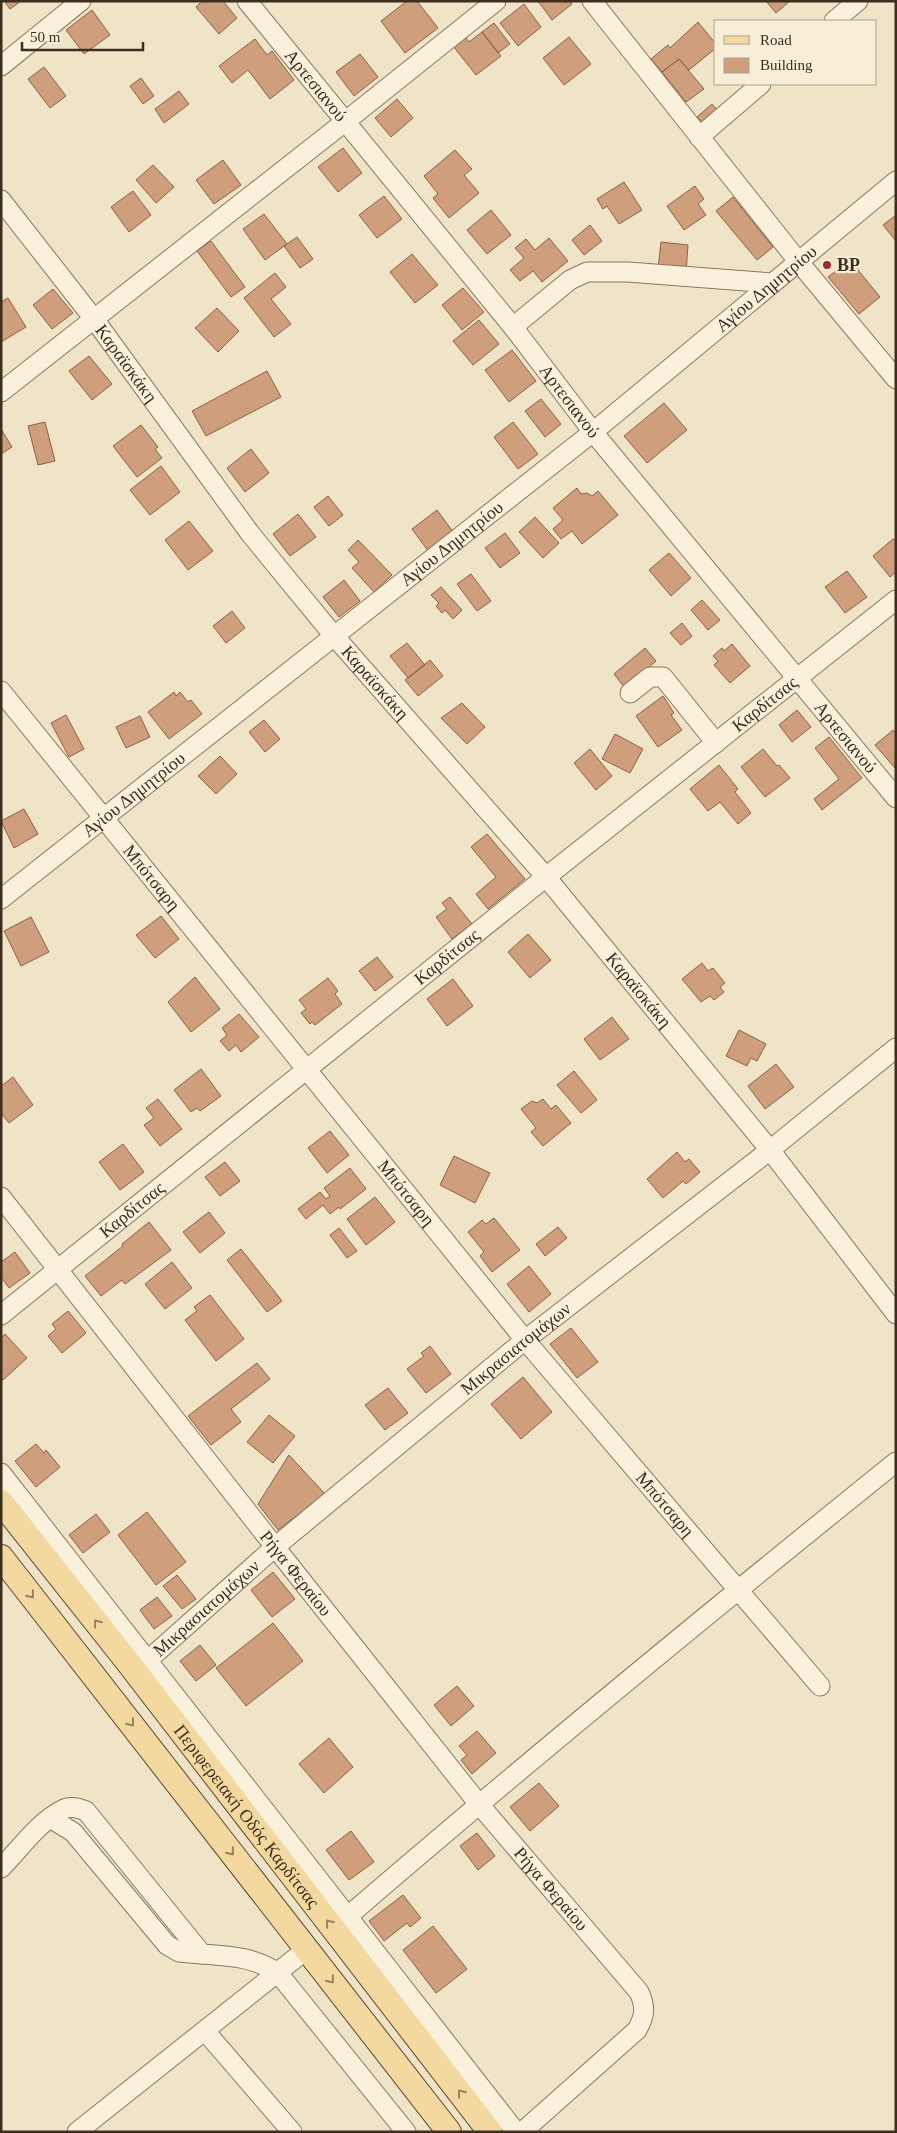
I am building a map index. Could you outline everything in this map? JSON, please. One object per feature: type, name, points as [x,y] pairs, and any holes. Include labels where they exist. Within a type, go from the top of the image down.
[{"type":"main road","name":"Περιφερειακή Οδός Καρδίτσας","points":[[1,1502],[134,1669],[490,2132]]},
{"type":"main road","name":"Περιφερειακή Οδός Καρδίτσας","points":[[1,1557],[449,2132]]},
{"type":"street","points":[[1,66],[81,1]]},
{"type":"street","name":"Αρτεσιανού","points":[[247,1],[513,327],[593,432],[896,798]]},
{"type":"street","points":[[1,392],[496,1]]},
{"type":"street","points":[[592,1],[798,261],[896,379]]},
{"type":"street","points":[[835,20],[858,1]]},
{"type":"street","points":[[699,137],[761,85]]},
{"type":"street","name":"Αγίου Δημητρίου","points":[[1,899],[593,432],[896,181]]},
{"type":"street","name":"Καραϊσκάκη","points":[[1,200],[94,319],[249,532],[335,637],[546,877],[770,1150],[896,1314]]},
{"type":"street","points":[[513,327],[570,280],[587,272],[628,272],[772,283]]},
{"type":"street","name":"Καρδίτσας","points":[[1,1315],[546,877],[896,600]]},
{"type":"street","points":[[630,693],[650,677],[663,677],[716,743]]},
{"type":"street","name":"Μπότσαρη","points":[[1,691],[525,1340],[820,1686]]},
{"type":"street","name":"Μικρασιατομάχων","points":[[148,1660],[274,1547],[525,1340],[770,1150],[896,1048]]},
{"type":"street","name":"Ρήγα Φεραίου","points":[[1,1196],[274,1547],[478,1803],[639,1992],[644,2003],[645,2017],[637,2030],[522,2132]]},
{"type":"street","points":[[347,1917],[478,1803],[896,1462]]},
{"type":"street","points":[[1,1473],[516,2132]]},
{"type":"street","points":[[1,1868],[50,1818],[73,1832],[167,1945],[179,1952],[254,1960],[278,1973],[406,2132]]},
{"type":"street","points":[[77,2132],[307,1949]]},
{"type":"street","points":[[206,2031],[292,2132]]},
{"type":"building","points":[[4,1],[21,1],[10,9]]},
{"type":"building","points":[[202,1],[223,1],[237,18],[219,34],[196,7]]},
{"type":"building","points":[[407,1],[417,1],[438,28],[405,53],[381,21]]},
{"type":"building","points":[[538,1],[570,1],[572,4],[552,20]]},
{"type":"building","points":[[766,1],[790,1],[776,13]]},
{"type":"building","points":[[524,4],[541,27],[518,46],[500,23]]},
{"type":"building","points":[[92,10],[110,35],[84,54],[66,30]]},
{"type":"building","points":[[698,22],[714,42],[714,50],[689,70],[679,59],[662,72],[651,59],[668,45],[670,48]]},
{"type":"building","points":[[494,23],[510,44],[498,53],[482,32]]},
{"type":"building","points":[[482,32],[501,56],[476,75],[453,46],[465,37],[469,42]]},
{"type":"building","points":[[569,37],[591,64],[564,85],[543,58]]},
{"type":"building","points":[[255,39],[267,55],[272,51],[294,80],[270,99],[248,70],[232,83],[219,66]]},
{"type":"building","points":[[360,54],[378,77],[354,96],[336,72]]},
{"type":"building","points":[[679,59],[704,89],[686,102],[662,72]]},
{"type":"building","points":[[44,67],[66,96],[50,108],[28,79]]},
{"type":"building","points":[[141,78],[154,96],[143,104],[130,86]]},
{"type":"building","points":[[179,91],[189,104],[164,123],[155,109]]},
{"type":"building","points":[[397,99],[413,118],[391,137],[375,118]]},
{"type":"building","points":[[712,104],[719,112],[705,126],[697,117]]},
{"type":"building","points":[[343,148],[362,173],[338,192],[318,167]]},
{"type":"building","points":[[455,150],[472,169],[464,175],[479,193],[449,218],[433,198],[438,194],[424,176]]},
{"type":"building","points":[[223,160],[241,185],[214,204],[196,180]]},
{"type":"building","points":[[153,165],[174,187],[156,203],[136,180]]},
{"type":"building","points":[[624,182],[642,210],[619,224],[607,206],[603,209],[597,199]]},
{"type":"building","points":[[695,186],[704,199],[698,204],[706,215],[684,230],[667,206]]},
{"type":"building","points":[[133,191],[151,215],[129,232],[111,207]]},
{"type":"building","points":[[384,196],[402,219],[377,238],[359,215]]},
{"type":"building","points":[[733,197],[773,247],[757,260],[716,211]]},
{"type":"building","points":[[491,210],[511,235],[487,254],[467,230]]},
{"type":"building","points":[[264,214],[287,244],[265,260],[243,229]]},
{"type":"building","points":[[896,215],[896,241],[883,225]]},
{"type":"building","points":[[590,225],[602,241],[584,255],[572,240]]},
{"type":"building","points":[[297,237],[313,259],[300,268],[284,246]]},
{"type":"building","points":[[549,238],[568,261],[542,282],[533,271],[520,281],[510,270],[524,258],[515,248],[526,239],[535,250]]},
{"type":"building","points":[[211,241],[245,287],[231,297],[197,251]]},
{"type":"building","points":[[661,242],[688,245],[686,272],[658,269]]},
{"type":"building","points":[[412,254],[438,285],[415,303],[390,272]]},
{"type":"building","points":[[850,260],[880,297],[859,314],[828,277]]},
{"type":"building","points":[[275,273],[286,287],[271,299],[291,324],[274,337],[244,298]]},
{"type":"building","points":[[463,288],[484,312],[462,330],[442,305]]},
{"type":"building","points":[[53,289],[73,313],[52,329],[33,305]]},
{"type":"building","points":[[8,298],[26,327],[1,342],[1,302]]},
{"type":"building","points":[[217,308],[239,331],[218,352],[195,328]]},
{"type":"building","points":[[479,320],[499,344],[473,365],[453,341]]},
{"type":"building","points":[[512,350],[536,381],[509,402],[485,370]]},
{"type":"building","points":[[89,356],[112,384],[92,400],[69,371]]},
{"type":"building","points":[[267,371],[281,397],[206,436],[192,411]]},
{"type":"building","points":[[541,399],[561,424],[545,437],[525,411]]},
{"type":"building","points":[[664,403],[687,430],[647,463],[624,436]]},
{"type":"building","points":[[45,422],[55,461],[38,465],[28,426]]},
{"type":"building","points":[[513,422],[538,454],[518,469],[494,437]]},
{"type":"building","points":[[141,425],[158,447],[155,449],[162,458],[137,477],[113,446]]},
{"type":"building","points":[[1,429],[12,447],[1,454]]},
{"type":"building","points":[[251,449],[269,473],[245,492],[227,468]]},
{"type":"building","points":[[161,466],[180,492],[150,515],[130,490]]},
{"type":"building","points":[[577,488],[581,494],[587,493],[592,496],[598,491],[618,515],[582,544],[572,531],[561,539],[553,529],[563,520],[553,508]]},
{"type":"building","points":[[328,496],[343,515],[329,526],[314,507]]},
{"type":"building","points":[[437,510],[454,533],[429,552],[412,529]]},
{"type":"building","points":[[298,514],[316,537],[290,556],[273,534]]},
{"type":"building","points":[[535,517],[559,543],[543,558],[519,532]]},
{"type":"building","points":[[189,521],[213,551],[188,570],[165,540]]},
{"type":"building","points":[[505,533],[520,553],[500,568],[485,548]]},
{"type":"building","points":[[893,539],[896,541],[896,572],[890,577],[873,556]]},
{"type":"building","points":[[358,540],[392,575],[374,592],[352,568],[359,562],[348,550]]},
{"type":"building","points":[[669,553],[691,578],[671,596],[649,570]]},
{"type":"building","points":[[847,571],[867,597],[845,613],[825,587]]},
{"type":"building","points":[[471,574],[491,601],[477,611],[457,584]]},
{"type":"building","points":[[344,580],[360,601],[339,617],[323,597]]},
{"type":"building","points":[[441,587],[462,610],[453,619],[445,610],[442,613],[436,606],[439,603],[431,595]]},
{"type":"building","points":[[702,600],[720,620],[708,630],[691,610]]},
{"type":"building","points":[[232,611],[245,628],[226,643],[213,626]]},
{"type":"building","points":[[682,623],[692,636],[681,645],[670,633]]},
{"type":"building","points":[[407,643],[425,665],[408,678],[390,656]]},
{"type":"building","points":[[732,644],[750,666],[730,683],[714,665],[718,661],[713,656],[722,648],[724,651]]},
{"type":"building","points":[[645,648],[656,661],[625,688],[614,674]]},
{"type":"building","points":[[430,660],[443,676],[418,696],[405,680]]},
{"type":"building","points":[[174,692],[176,696],[180,692],[188,702],[191,700],[202,714],[169,739],[148,712]]},
{"type":"building","points":[[663,696],[674,713],[671,715],[682,730],[658,747],[636,716]]},
{"type":"building","points":[[462,703],[485,727],[467,744],[441,718]]},
{"type":"building","points":[[797,710],[811,727],[792,742],[779,725]]},
{"type":"building","points":[[66,715],[84,749],[69,757],[51,723]]},
{"type":"building","points":[[140,716],[150,737],[126,748],[116,727]]},
{"type":"building","points":[[264,720],[280,739],[265,752],[249,732]]},
{"type":"building","points":[[893,730],[896,734],[895,768],[875,745]]},
{"type":"building","points":[[615,734],[643,749],[630,773],[602,759]]},
{"type":"building","points":[[829,737],[862,778],[822,810],[814,799],[839,779],[815,748]]},
{"type":"building","points":[[590,749],[612,776],[596,790],[574,763]]},
{"type":"building","points":[[763,749],[790,778],[765,797],[741,767]]},
{"type":"building","points":[[220,756],[237,774],[216,794],[198,776]]},
{"type":"building","points":[[719,765],[738,789],[735,792],[751,813],[738,824],[720,802],[708,811],[690,789]]},
{"type":"building","points":[[24,809],[38,834],[14,848],[1,821]]},
{"type":"building","points":[[487,834],[525,879],[488,909],[476,894],[496,877],[471,847]]},
{"type":"building","points":[[450,897],[472,924],[452,939],[436,917],[447,909],[442,903]]},
{"type":"building","points":[[161,916],[179,939],[155,958],[136,935]]},
{"type":"building","points":[[31,917],[49,952],[21,966],[4,931]]},
{"type":"building","points":[[528,934],[551,960],[530,978],[508,952]]},
{"type":"building","points":[[377,957],[393,977],[375,991],[359,971]]},
{"type":"building","points":[[702,963],[708,971],[713,968],[725,983],[720,987],[724,992],[714,1000],[710,996],[701,1002],[682,979]]},
{"type":"building","points":[[195,977],[220,1009],[191,1032],[168,1002]]},
{"type":"building","points":[[328,978],[338,991],[335,994],[342,1004],[315,1025],[312,1022],[310,1024],[301,1013],[306,1009],[299,1000]]},
{"type":"building","points":[[453,979],[473,1006],[447,1026],[427,999]]},
{"type":"building","points":[[239,1014],[259,1037],[241,1052],[236,1045],[229,1051],[220,1041],[227,1035],[222,1028]]},
{"type":"building","points":[[612,1017],[629,1039],[600,1060],[584,1039]]},
{"type":"building","points":[[739,1030],[766,1044],[757,1061],[751,1058],[747,1066],[726,1056]]},
{"type":"building","points":[[776,1064],[794,1087],[765,1109],[748,1086]]},
{"type":"building","points":[[201,1069],[221,1096],[200,1111],[197,1108],[191,1112],[174,1090]]},
{"type":"building","points":[[574,1071],[597,1100],[581,1113],[557,1085]]},
{"type":"building","points":[[13,1077],[33,1105],[9,1123],[1,1113],[1,1086]]},
{"type":"building","points":[[158,1099],[182,1129],[160,1146],[144,1125],[154,1118],[146,1108]]},
{"type":"building","points":[[543,1099],[551,1109],[556,1105],[571,1123],[543,1146],[531,1132],[536,1128],[521,1109],[532,1101],[537,1103]]},
{"type":"building","points":[[330,1131],[349,1155],[327,1173],[308,1148]]},
{"type":"building","points":[[123,1144],[144,1172],[120,1190],[99,1162]]},
{"type":"building","points":[[677,1152],[685,1162],[689,1159],[700,1172],[686,1184],[683,1181],[663,1198],[647,1179]]},
{"type":"building","points":[[454,1156],[490,1173],[475,1203],[440,1185]]},
{"type":"building","points":[[225,1162],[240,1181],[220,1196],[205,1177]]},
{"type":"building","points":[[350,1168],[366,1189],[340,1209],[339,1207],[330,1214],[323,1205],[306,1219],[298,1209],[320,1192],[326,1199],[330,1196],[324,1188]]},
{"type":"building","points":[[375,1197],[395,1222],[366,1245],[347,1219]]},
{"type":"building","points":[[209,1212],[225,1233],[200,1253],[183,1232]]},
{"type":"building","points":[[494,1218],[520,1250],[492,1272],[480,1256],[484,1252],[468,1232],[482,1220],[486,1224]]},
{"type":"building","points":[[149,1222],[171,1250],[125,1284],[122,1280],[101,1296],[85,1276],[123,1246],[122,1244]]},
{"type":"building","points":[[558,1227],[567,1238],[545,1256],[536,1244]]},
{"type":"building","points":[[339,1228],[357,1251],[347,1258],[330,1235]]},
{"type":"building","points":[[241,1249],[282,1301],[267,1312],[227,1260]]},
{"type":"building","points":[[15,1252],[30,1273],[9,1288],[1,1277],[1,1262]]},
{"type":"building","points":[[172,1262],[192,1288],[165,1309],[145,1284]]},
{"type":"building","points":[[529,1266],[551,1294],[529,1312],[507,1284]]},
{"type":"building","points":[[210,1295],[244,1339],[216,1361],[185,1320],[197,1311],[194,1307]]},
{"type":"building","points":[[68,1311],[86,1333],[62,1353],[48,1336],[56,1329],[52,1324]]},
{"type":"building","points":[[571,1328],[598,1362],[577,1378],[550,1344]]},
{"type":"building","points":[[5,1334],[27,1358],[3,1380],[1,1377],[1,1338]]},
{"type":"building","points":[[430,1346],[451,1374],[426,1393],[407,1369],[424,1356],[421,1353]]},
{"type":"building","points":[[257,1363],[270,1379],[231,1409],[241,1422],[211,1445],[188,1416]]},
{"type":"building","points":[[523,1377],[552,1412],[521,1439],[491,1404]]},
{"type":"building","points":[[388,1388],[408,1413],[385,1430],[365,1405]]},
{"type":"building","points":[[269,1415],[295,1436],[273,1463],[247,1442]]},
{"type":"building","points":[[36,1444],[44,1453],[46,1450],[60,1467],[36,1487],[15,1461]]},
{"type":"building","points":[[289,1455],[325,1494],[278,1530],[258,1504]]},
{"type":"building","points":[[147,1512],[186,1562],[156,1585],[118,1535]]},
{"type":"building","points":[[96,1514],[110,1532],[83,1553],[69,1535]]},
{"type":"building","points":[[273,1572],[295,1599],[272,1617],[251,1590]]},
{"type":"building","points":[[177,1575],[196,1599],[182,1609],[163,1586]]},
{"type":"building","points":[[157,1597],[172,1616],[154,1629],[140,1610]]},
{"type":"building","points":[[273,1623],[303,1661],[246,1706],[216,1668]]},
{"type":"building","points":[[200,1645],[216,1665],[196,1681],[180,1661]]},
{"type":"building","points":[[457,1686],[474,1706],[451,1726],[434,1705]]},
{"type":"building","points":[[477,1731],[496,1753],[472,1774],[461,1760],[467,1755],[459,1746]]},
{"type":"building","points":[[329,1738],[353,1767],[324,1793],[299,1764]]},
{"type":"building","points":[[539,1783],[559,1806],[530,1831],[510,1807]]},
{"type":"building","points":[[351,1831],[374,1862],[349,1880],[326,1850]]},
{"type":"building","points":[[477,1833],[495,1856],[478,1870],[460,1846]]},
{"type":"building","points":[[403,1895],[421,1918],[410,1927],[407,1923],[384,1941],[369,1921]]},
{"type":"building","points":[[433,1926],[467,1969],[436,1993],[403,1950]]},
{"type":"place","name":"BP","points":[[827,265]]}]
